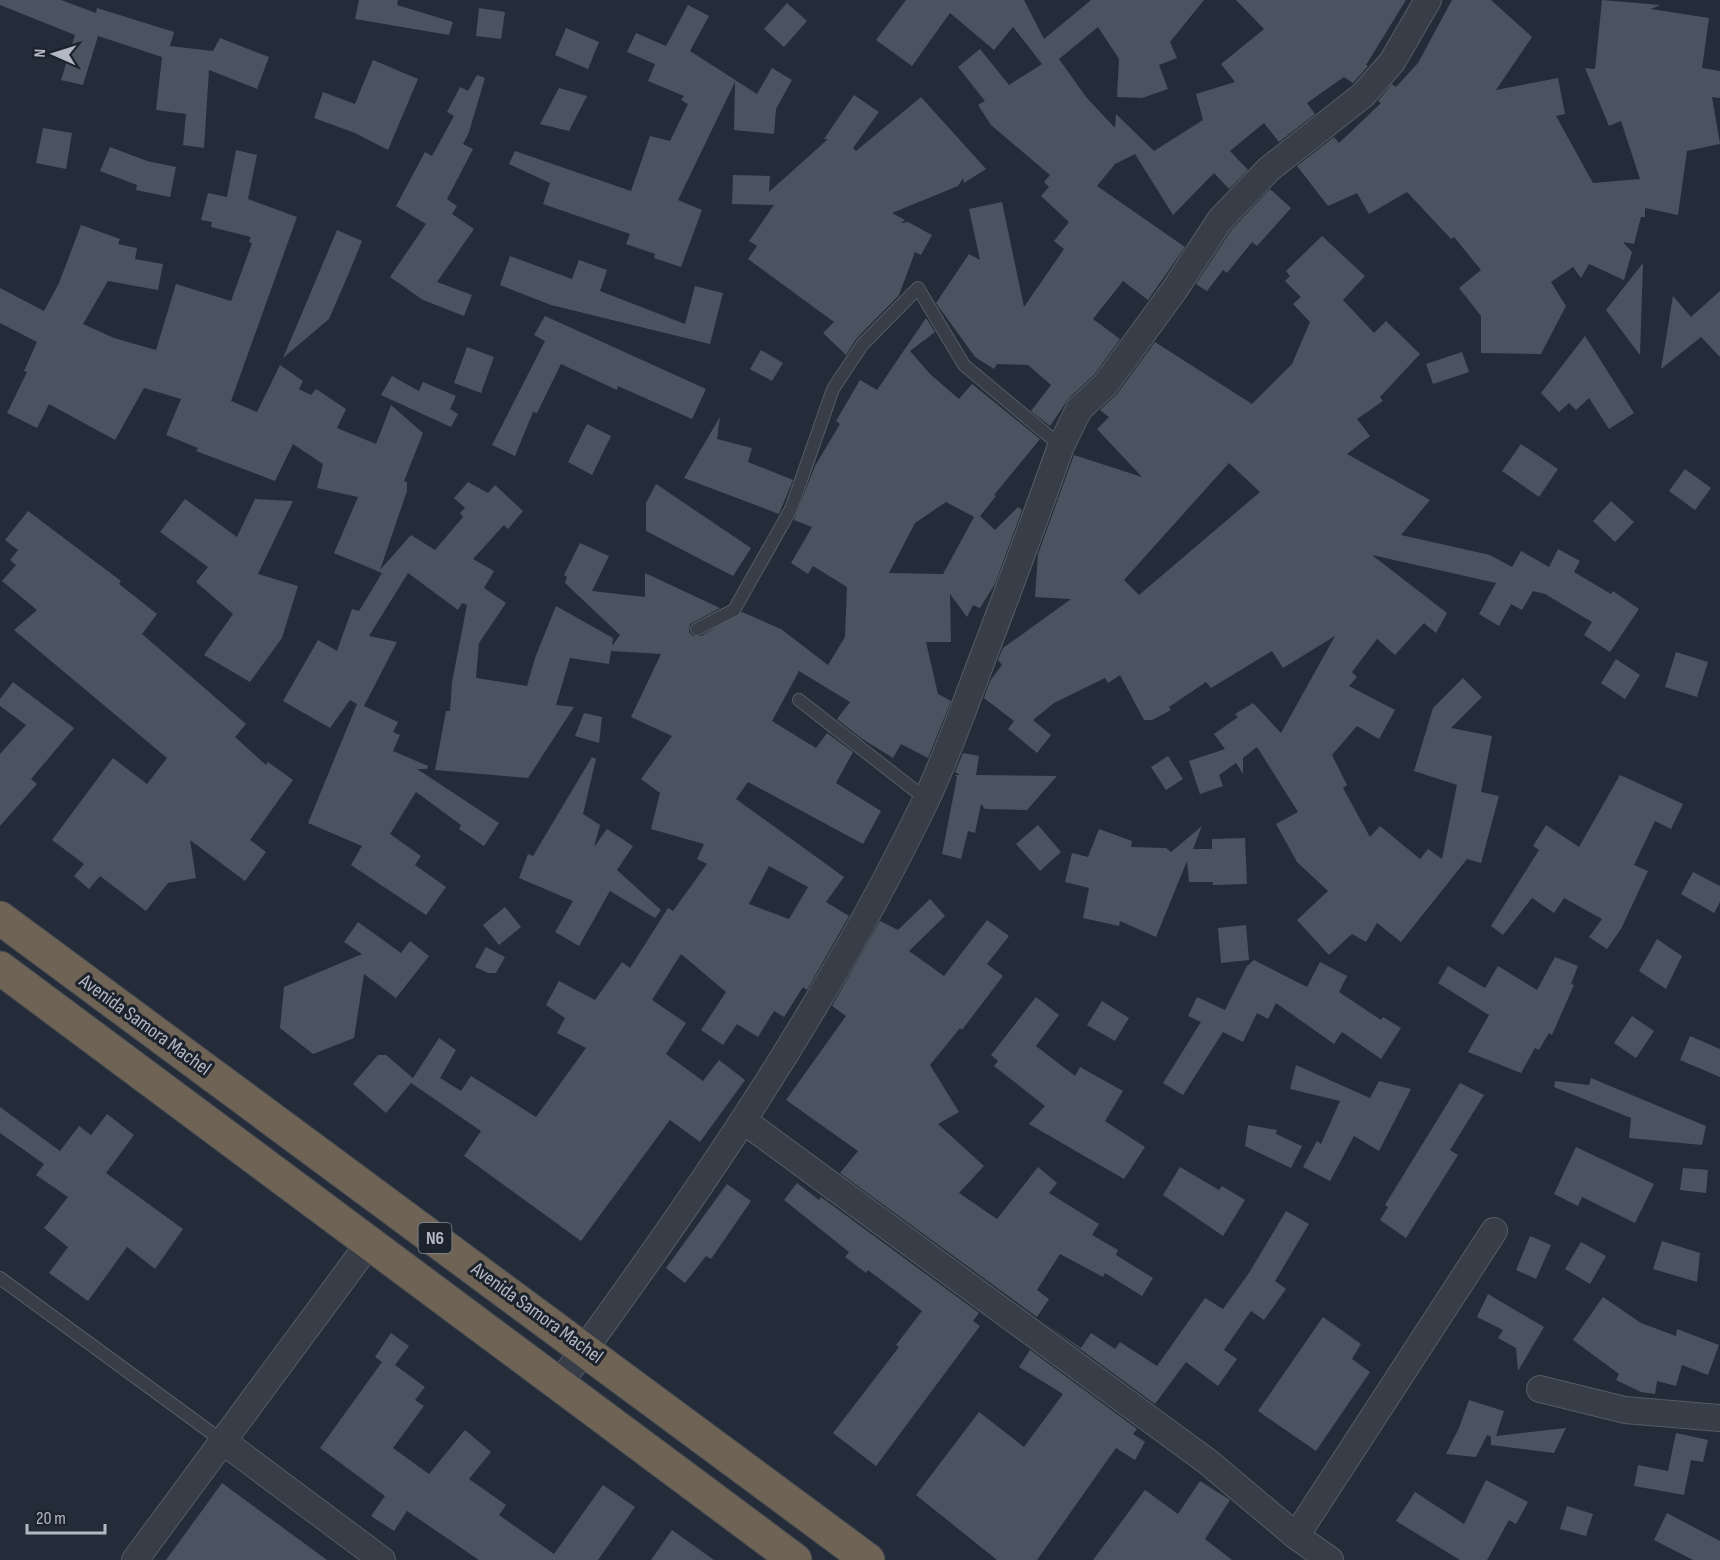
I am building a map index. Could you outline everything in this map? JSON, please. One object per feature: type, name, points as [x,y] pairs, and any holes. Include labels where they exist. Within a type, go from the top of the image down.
[{"type":"highway","name":"Avenida Samora Machel","points":[[0,918],[585,1348],[868,1560]]},
{"type":"highway","name":"Avenida Samora Machel","points":[[0,968],[795,1560]]},
{"type":"street","points":[[559,1384],[744,1121],[811,1014],[884,884],[926,800],[1005,602],[1061,446],[1079,409],[1104,385],[1174,289],[1220,220],[1269,169],[1363,95],[1392,62],[1428,0]]},
{"type":"street","points":[[744,1121],[1208,1462],[1296,1536],[1330,1560]]},
{"type":"street","points":[[1296,1536],[1494,1231]]},
{"type":"street","points":[[135,1560],[370,1242]]},
{"type":"street","points":[[1540,1389],[1624,1410],[1720,1418]]},
{"type":"street","points":[[224,1442],[382,1560]]},
{"type":"lane","points":[[697,629],[734,610],[791,509],[833,389],[862,345],[918,288],[964,365],[1061,446]]},
{"type":"lane","points":[[800,700],[926,800]]},
{"type":"lane","points":[[0,1278],[224,1442]]},
{"type":"building","points":[[0,0],[61,0],[96,13],[97,8],[174,32],[170,46],[213,51],[220,38],[269,57],[257,89],[209,70],[204,148],[183,145],[186,114],[156,110],[162,57],[98,36],[83,85],[61,80],[75,35],[0,5]]},
{"type":"building","points":[[359,0],[398,0],[397,5],[453,22],[449,35],[355,19]]},
{"type":"building","points":[[906,0],[1024,0],[1044,39],[1091,0],[1204,0],[1170,42],[1177,58],[1159,65],[1168,89],[1142,98],[1117,97],[1119,59],[1098,27],[1059,59],[1086,97],[1115,128],[1116,114],[1154,151],[1203,120],[1196,94],[1235,82],[1221,64],[1264,29],[1236,0],[1406,0],[1366,65],[1368,66],[1353,83],[1344,77],[1307,103],[1315,114],[1279,142],[1264,123],[1230,151],[1248,170],[1229,189],[1214,173],[1173,215],[1135,154],[1115,164],[1097,186],[1185,247],[1148,300],[1123,281],[1093,319],[1120,339],[1094,375],[1069,398],[1050,426],[1031,411],[1051,385],[1028,365],[997,364],[994,369],[975,357],[936,303],[969,254],[980,260],[969,209],[1002,202],[1024,307],[1064,249],[1054,241],[1069,222],[1041,196],[1049,187],[1044,182],[1050,175],[991,125],[978,105],[985,101],[958,67],[980,49],[1009,85],[1042,64],[1013,27],[994,50],[950,13],[912,66],[876,40]]},
{"type":"building","points":[[1452,0],[1491,0],[1532,37],[1496,90],[1558,78],[1565,114],[1556,116],[1593,183],[1640,179],[1621,121],[1609,126],[1585,68],[1595,69],[1602,0],[1660,5],[1651,9],[1709,18],[1702,68],[1720,71],[1720,98],[1712,97],[1720,144],[1687,151],[1678,215],[1645,208],[1645,217],[1641,217],[1634,244],[1623,242],[1632,252],[1624,280],[1589,264],[1581,278],[1573,267],[1551,282],[1566,306],[1541,354],[1481,353],[1481,316],[1459,288],[1481,270],[1454,237],[1451,239],[1407,192],[1369,214],[1357,193],[1328,206],[1297,166],[1334,137],[1339,143],[1381,103],[1378,101],[1392,84],[1396,87],[1418,63]]},
{"type":"building","points":[[787,3],[807,21],[784,47],[764,29]]},
{"type":"building","points":[[688,5],[709,16],[690,51],[757,94],[772,68],[792,80],[776,109],[774,134],[734,130],[735,82],[678,200],[702,210],[681,267],[654,258],[655,254],[626,244],[630,234],[543,204],[550,183],[509,164],[515,151],[631,191],[650,136],[670,141],[688,104],[681,100],[684,96],[648,81],[655,64],[627,52],[636,33],[666,46]]},
{"type":"building","points":[[479,8],[505,12],[501,39],[476,36]]},
{"type":"building","points":[[566,28],[599,42],[588,69],[555,55]]},
{"type":"building","points":[[373,60],[418,79],[388,150],[355,133],[314,118],[323,92],[355,104]]},
{"type":"building","points":[[477,75],[485,78],[469,132],[463,144],[473,149],[447,199],[457,206],[452,214],[474,229],[437,282],[472,295],[464,316],[423,300],[390,277],[426,224],[396,206],[425,152],[432,156],[454,116],[447,112],[460,87],[468,91]]},
{"type":"building","points":[[559,88],[587,96],[569,131],[540,124]]},
{"type":"building","points":[[854,95],[879,112],[853,148],[856,151],[921,97],[986,169],[964,183],[963,178],[958,186],[892,213],[905,220],[901,223],[908,222],[932,235],[921,255],[915,252],[899,295],[856,339],[846,355],[823,333],[834,322],[748,259],[757,246],[749,241],[774,205],[732,204],[733,175],[770,176],[769,192],[828,139],[824,139]]},
{"type":"building","points":[[43,128],[72,133],[66,169],[36,163]]},
{"type":"building","points":[[110,147],[147,161],[176,167],[170,197],[136,190],[137,185],[100,171]]},
{"type":"building","points":[[236,150],[257,155],[248,199],[297,217],[231,401],[257,412],[280,365],[303,381],[299,389],[311,395],[316,389],[346,409],[337,428],[376,444],[391,405],[423,433],[404,481],[407,482],[407,491],[380,570],[411,535],[435,550],[463,517],[460,513],[465,508],[454,498],[468,482],[488,493],[495,485],[523,511],[508,529],[504,525],[473,559],[494,571],[484,588],[506,603],[479,643],[476,678],[527,686],[535,658],[556,606],[613,638],[612,646],[620,635],[565,583],[567,577],[564,575],[580,543],[609,556],[592,591],[645,597],[645,573],[720,608],[690,624],[689,632],[693,636],[701,636],[742,612],[781,629],[828,665],[845,637],[847,587],[813,566],[808,574],[791,563],[812,527],[794,520],[815,466],[840,424],[836,421],[860,380],[877,390],[926,318],[935,332],[910,351],[930,374],[959,399],[972,384],[1040,439],[994,495],[996,496],[980,516],[995,530],[1018,507],[1022,510],[995,584],[980,608],[973,605],[967,617],[950,594],[951,642],[926,642],[938,694],[951,701],[928,758],[901,744],[893,758],[861,738],[837,719],[850,702],[799,671],[772,721],[816,748],[827,733],[853,752],[836,783],[881,811],[863,844],[748,782],[736,799],[844,877],[826,902],[849,916],[807,990],[803,987],[784,1017],[774,1011],[758,1037],[737,1024],[723,1045],[701,1030],[726,992],[681,954],[652,1000],[686,1023],[666,1054],[703,1081],[719,1060],[745,1080],[700,1142],[670,1120],[581,1241],[464,1156],[481,1131],[411,1083],[386,1113],[353,1084],[378,1055],[386,1055],[413,1078],[439,1038],[456,1050],[440,1078],[461,1091],[471,1076],[536,1117],[586,1048],[557,1033],[565,1018],[546,1005],[559,981],[595,1000],[622,962],[630,968],[668,908],[673,911],[707,864],[697,859],[704,844],[651,829],[660,793],[641,779],[672,736],[631,717],[661,654],[611,651],[609,664],[570,658],[556,705],[574,707],[528,778],[435,770],[446,711],[450,711],[452,682],[467,605],[462,603],[458,610],[408,573],[369,636],[397,642],[364,706],[398,722],[393,732],[400,735],[393,751],[428,766],[427,769],[417,769],[499,823],[484,846],[459,829],[461,825],[416,792],[390,834],[421,856],[415,865],[446,887],[426,915],[351,865],[362,846],[308,823],[357,704],[350,700],[330,728],[283,701],[318,640],[337,651],[352,609],[359,611],[382,573],[334,553],[358,497],[317,488],[323,464],[293,444],[275,481],[196,451],[198,448],[166,435],[181,399],[144,388],[115,440],[49,404],[37,428],[7,413],[27,372],[24,371],[37,342],[0,323],[0,288],[44,311],[59,283],[81,225],[120,239],[118,244],[137,248],[135,259],[163,264],[158,290],[108,281],[83,324],[114,338],[156,350],[176,284],[231,301],[252,243],[249,242],[251,237],[211,227],[212,222],[201,220],[208,193],[227,197]],"holes":[[[946,502],[974,517],[943,574],[889,573],[915,523]],[[769,866],[808,887],[789,919],[749,904]]]},
{"type":"building","points":[[1270,189],[1291,208],[1257,246],[1252,242],[1227,273],[1223,270],[1207,291],[1196,284],[1232,229]]},
{"type":"building","points":[[337,230],[362,241],[351,268],[329,319],[283,358]]},
{"type":"building","points":[[1322,236],[1365,276],[1343,300],[1374,333],[1386,321],[1420,354],[1380,397],[1383,401],[1357,419],[1370,436],[1347,454],[1430,500],[1401,535],[1490,555],[1512,567],[1521,551],[1549,567],[1558,549],[1580,561],[1574,572],[1611,594],[1613,591],[1639,609],[1610,652],[1584,635],[1592,622],[1545,594],[1533,591],[1522,610],[1511,604],[1499,626],[1479,614],[1496,583],[1372,555],[1447,613],[1436,633],[1424,623],[1395,655],[1377,639],[1352,672],[1357,677],[1349,686],[1395,710],[1379,739],[1357,726],[1332,755],[1347,785],[1343,788],[1370,837],[1380,826],[1420,859],[1428,849],[1442,859],[1457,785],[1414,771],[1433,708],[1463,678],[1482,697],[1451,728],[1492,736],[1481,792],[1499,796],[1481,863],[1467,859],[1401,942],[1377,923],[1366,942],[1352,934],[1329,955],[1297,920],[1328,891],[1297,862],[1276,824],[1298,812],[1257,747],[1243,758],[1243,774],[1236,763],[1219,775],[1223,786],[1200,794],[1189,761],[1225,749],[1214,734],[1238,717],[1235,714],[1253,703],[1281,733],[1335,636],[1283,668],[1272,651],[1211,688],[1206,682],[1169,707],[1171,710],[1152,720],[1144,720],[1120,675],[1108,683],[1105,678],[1054,703],[1033,720],[1051,735],[1037,753],[1008,729],[1014,721],[984,698],[990,681],[1002,665],[998,660],[1003,648],[1071,599],[1035,597],[1038,554],[1074,455],[1142,477],[1097,429],[1109,417],[1100,410],[1117,394],[1155,342],[1252,404],[1292,364],[1310,322],[1293,304],[1301,297],[1285,281],[1290,276],[1286,271]],"holes":[[[1229,463],[1260,492],[1139,595],[1124,580]]]},
{"type":"building","points":[[510,256],[572,279],[579,260],[607,270],[600,291],[685,324],[695,286],[723,293],[710,344],[551,305],[500,285]]},
{"type":"building","points":[[1643,263],[1640,355],[1606,310]]},
{"type":"building","points":[[1720,291],[1720,357],[1701,337],[1661,369],[1673,296],[1691,317]]},
{"type":"building","points":[[545,316],[706,389],[692,419],[618,386],[617,390],[561,364],[537,413],[533,412],[515,456],[492,445],[545,341],[534,335]]},
{"type":"building","points":[[1585,336],[1634,413],[1609,429],[1589,398],[1576,410],[1569,403],[1559,412],[1541,393]]},
{"type":"building","points":[[467,347],[494,357],[481,393],[454,383]]},
{"type":"building","points":[[761,350],[783,363],[772,381],[750,369]]},
{"type":"building","points":[[1462,352],[1469,372],[1433,384],[1426,364]]},
{"type":"building","points":[[392,376],[419,391],[423,382],[456,396],[450,409],[458,414],[451,427],[381,395]]},
{"type":"building","points":[[720,417],[717,439],[752,448],[748,462],[793,480],[779,514],[684,478]]},
{"type":"building","points":[[587,424],[611,436],[592,475],[568,462]]},
{"type":"building","points":[[1521,444],[1558,469],[1539,497],[1502,471]]},
{"type":"building","points":[[1685,469],[1711,488],[1695,510],[1669,491]]},
{"type":"building","points":[[656,484],[751,548],[733,576],[646,531],[646,503]]},
{"type":"building","points":[[185,499],[237,537],[255,499],[293,501],[258,574],[298,586],[282,638],[250,682],[204,655],[233,614],[196,582],[208,567],[160,532]]},
{"type":"building","points":[[1611,501],[1634,522],[1615,542],[1593,521]]},
{"type":"building","points":[[28,511],[121,581],[119,584],[157,614],[142,634],[246,724],[235,737],[266,765],[268,762],[293,780],[250,840],[266,852],[245,881],[190,840],[196,878],[168,883],[146,911],[100,876],[89,889],[74,876],[84,864],[52,840],[113,758],[147,784],[167,758],[14,630],[37,610],[2,581],[16,565],[10,560],[18,550],[5,540]]},
{"type":"building","points":[[1676,652],[1708,662],[1697,697],[1665,687]]},
{"type":"building","points":[[1616,659],[1640,675],[1625,699],[1601,683]]},
{"type":"building","points":[[13,682],[74,728],[31,779],[37,784],[0,826],[0,754],[26,725],[0,706],[0,699]]},
{"type":"building","points":[[584,713],[602,717],[599,743],[575,736]]},
{"type":"building","points":[[963,753],[979,756],[976,775],[1057,776],[1027,810],[985,809],[981,804],[975,833],[968,831],[961,859],[942,854],[957,777],[955,775],[960,775],[955,772]]},
{"type":"building","points":[[1168,756],[1183,779],[1166,790],[1151,767]]},
{"type":"building","points":[[592,757],[596,759],[583,814],[600,825],[594,847],[607,829],[633,846],[617,870],[661,910],[655,918],[610,891],[579,946],[555,932],[573,901],[519,878],[528,854],[533,856]]},
{"type":"building","points":[[1620,775],[1683,804],[1671,829],[1655,821],[1634,865],[1648,871],[1621,929],[1607,949],[1589,937],[1602,919],[1564,898],[1554,913],[1532,898],[1503,935],[1491,926],[1539,850],[1533,846],[1546,825],[1579,847]]},
{"type":"building","points":[[1038,825],[1061,852],[1040,871],[1016,844]]},
{"type":"building","points":[[1202,826],[1193,849],[1212,849],[1212,839],[1245,838],[1247,884],[1213,885],[1213,882],[1189,882],[1187,861],[1156,937],[1120,921],[1119,926],[1083,918],[1089,888],[1065,882],[1072,853],[1088,857],[1099,829],[1132,841],[1131,847],[1166,848],[1171,852]]},
{"type":"building","points":[[1693,872],[1720,886],[1720,902],[1714,913],[1681,894]]},
{"type":"building","points":[[930,899],[945,916],[909,951],[944,976],[987,920],[1009,936],[987,964],[1003,976],[962,1030],[960,1028],[930,1065],[959,1112],[938,1124],[984,1166],[959,1193],[997,1219],[1038,1167],[1057,1183],[1049,1193],[1099,1224],[1092,1235],[1118,1250],[1116,1255],[1153,1278],[1142,1296],[1105,1273],[1103,1277],[1060,1254],[1037,1290],[1049,1299],[1037,1317],[840,1173],[858,1151],[786,1100],[846,1016],[832,1006],[880,921],[898,930]]},
{"type":"building","points":[[505,907],[521,927],[499,945],[483,925]]},
{"type":"building","points":[[358,922],[401,953],[410,941],[429,956],[396,998],[364,974],[354,1038],[313,1054],[280,1028],[284,987],[362,954],[344,942]]},
{"type":"building","points":[[1246,925],[1249,960],[1221,963],[1218,928]]},
{"type":"building","points":[[1657,939],[1682,956],[1666,989],[1639,971]]},
{"type":"building","points":[[486,947],[505,957],[496,973],[488,973],[475,967]]},
{"type":"building","points":[[1555,957],[1578,966],[1571,984],[1574,985],[1552,1035],[1549,1033],[1539,1050],[1535,1048],[1521,1073],[1468,1052],[1489,1015],[1438,983],[1448,966],[1485,988],[1498,966],[1537,990]]},
{"type":"building","points":[[1254,960],[1307,987],[1320,962],[1347,976],[1339,992],[1381,1020],[1383,1017],[1401,1028],[1381,1059],[1342,1032],[1334,1044],[1276,1003],[1268,1019],[1257,1013],[1243,1042],[1223,1032],[1183,1095],[1163,1083],[1201,1022],[1188,1016],[1197,997],[1225,1010],[1247,966]]},
{"type":"building","points":[[1036,997],[1059,1015],[1036,1046],[1075,1076],[1080,1067],[1123,1091],[1105,1121],[1145,1147],[1124,1179],[1029,1124],[1045,1106],[994,1066],[998,1061],[991,1055]]},
{"type":"building","points":[[1102,1001],[1129,1018],[1115,1041],[1087,1025]]},
{"type":"building","points":[[1632,1016],[1654,1031],[1636,1058],[1614,1043]]},
{"type":"building","points":[[1690,1036],[1720,1049],[1720,1077],[1680,1060]]},
{"type":"building","points":[[1296,1065],[1370,1098],[1379,1081],[1411,1089],[1379,1151],[1354,1136],[1330,1181],[1303,1167],[1317,1141],[1321,1144],[1340,1101],[1290,1089]]},
{"type":"building","points":[[1591,1078],[1706,1126],[1702,1145],[1629,1138],[1631,1118],[1554,1087],[1555,1081],[1589,1085]]},
{"type":"building","points":[[1460,1083],[1484,1095],[1450,1150],[1458,1155],[1406,1238],[1380,1220],[1388,1207],[1385,1205]]},
{"type":"building","points":[[0,1107],[60,1151],[79,1126],[91,1135],[107,1114],[134,1135],[106,1173],[183,1229],[155,1269],[127,1247],[88,1301],[49,1273],[68,1247],[44,1228],[68,1197],[36,1175],[44,1164],[0,1133]]},
{"type":"building","points":[[1248,1125],[1277,1130],[1276,1134],[1302,1146],[1291,1168],[1245,1146]]},
{"type":"building","points":[[1576,1147],[1654,1184],[1635,1223],[1582,1197],[1578,1206],[1554,1194]]},
{"type":"building","points":[[1180,1167],[1219,1190],[1222,1186],[1245,1200],[1223,1236],[1163,1195]]},
{"type":"building","points":[[1683,1168],[1708,1170],[1706,1193],[1680,1190]]},
{"type":"building","points":[[797,1183],[819,1200],[821,1197],[979,1313],[973,1321],[980,1326],[876,1466],[833,1433],[899,1347],[896,1345],[922,1311],[868,1270],[866,1273],[845,1257],[849,1252],[784,1200]]},
{"type":"building","points":[[727,1184],[751,1201],[711,1259],[706,1256],[685,1283],[666,1268]]},
{"type":"building","points":[[1286,1211],[1309,1224],[1275,1281],[1286,1289],[1264,1320],[1251,1311],[1224,1350],[1237,1359],[1218,1386],[1186,1362],[1155,1404],[1046,1324],[1081,1348],[1091,1333],[1115,1349],[1120,1342],[1157,1366],[1205,1298],[1223,1309],[1249,1273]]},
{"type":"building","points":[[1530,1236],[1551,1245],[1536,1279],[1516,1270]]},
{"type":"building","points":[[1662,1241],[1700,1253],[1697,1282],[1653,1269]]},
{"type":"building","points":[[1581,1242],[1606,1256],[1590,1284],[1565,1269]]},
{"type":"building","points":[[1488,1294],[1544,1327],[1518,1371],[1516,1348],[1498,1338],[1503,1330],[1477,1317]]},
{"type":"building","points":[[1603,1297],[1641,1323],[1676,1336],[1677,1329],[1719,1345],[1708,1375],[1682,1365],[1676,1386],[1657,1381],[1655,1394],[1641,1392],[1616,1380],[1619,1374],[1573,1340]]},
{"type":"building","points":[[1323,1317],[1361,1344],[1352,1359],[1370,1372],[1316,1451],[1258,1411]]},
{"type":"building","points":[[391,1333],[409,1346],[395,1365],[425,1387],[415,1400],[424,1406],[393,1448],[429,1474],[465,1430],[491,1452],[469,1479],[506,1505],[499,1515],[554,1554],[603,1485],[635,1507],[598,1560],[479,1560],[407,1511],[394,1531],[371,1516],[385,1496],[320,1448],[382,1362],[375,1357]]},
{"type":"building","points":[[1030,1350],[1137,1429],[1133,1434],[1145,1442],[1135,1460],[1116,1448],[1037,1560],[997,1560],[916,1495],[979,1412],[1024,1447],[1063,1394],[1019,1367]]},
{"type":"building","points":[[1469,1400],[1504,1411],[1496,1436],[1566,1428],[1554,1453],[1491,1445],[1491,1437],[1487,1435],[1476,1457],[1446,1454]]},
{"type":"building","points":[[1676,1433],[1708,1440],[1703,1462],[1691,1460],[1684,1495],[1634,1486],[1638,1465],[1668,1471]]},
{"type":"building","points":[[1486,1480],[1528,1502],[1516,1524],[1509,1520],[1487,1560],[1460,1560],[1396,1521],[1415,1492],[1464,1524]]},
{"type":"building","points":[[1200,1481],[1230,1500],[1205,1539],[1232,1560],[1093,1560],[1145,1490],[1178,1514]]},
{"type":"building","points":[[222,1483],[327,1560],[166,1560]]},
{"type":"building","points":[[1567,1506],[1593,1514],[1586,1536],[1560,1529]]},
{"type":"building","points":[[1667,1513],[1720,1541],[1720,1560],[1693,1560],[1654,1540]]},
{"type":"building","points":[[672,1530],[714,1560],[651,1560]]}]
